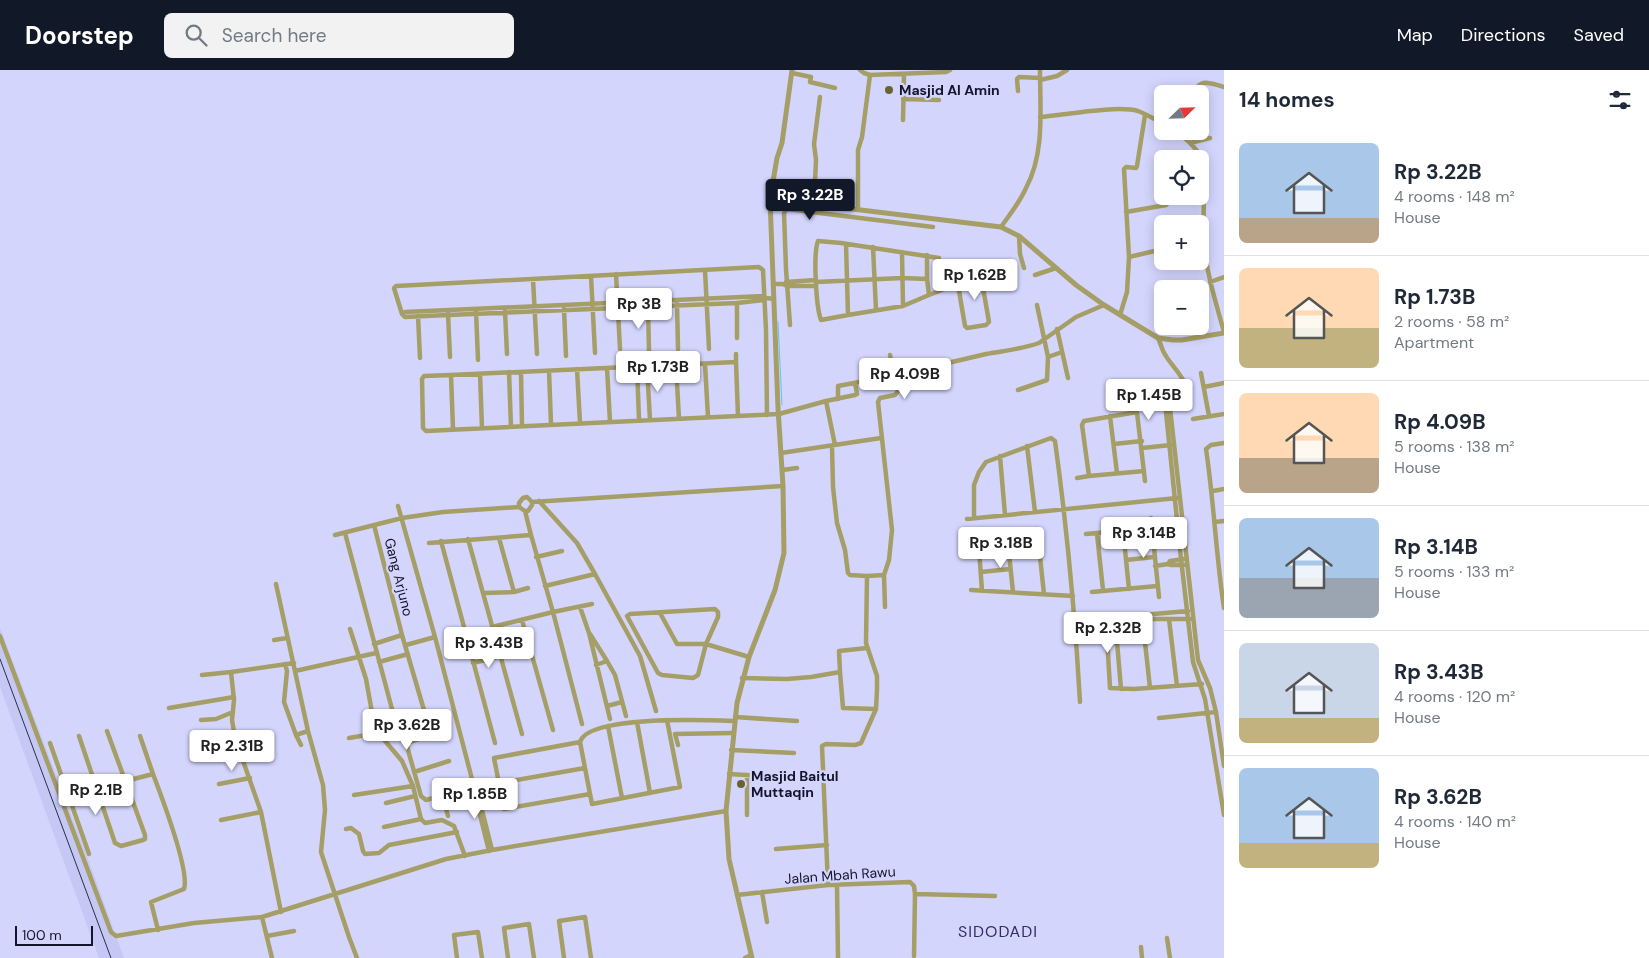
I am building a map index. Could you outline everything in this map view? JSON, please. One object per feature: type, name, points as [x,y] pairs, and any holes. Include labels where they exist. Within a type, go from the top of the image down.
[{"type":"street","points":[[812,70],[810,82],[835,88]]},
{"type":"street","points":[[860,70],[870,75],[904,75],[946,72],[950,70]]},
{"type":"street","points":[[1001,227],[1019,201],[1031,178],[1039,142],[1040,70]]},
{"type":"street","points":[[1018,91],[1017,79],[1019,77],[1040,79],[1057,76],[1067,70]]},
{"type":"street","points":[[790,325],[781,284],[774,199],[777,158],[782,143],[792,72],[810,77]]},
{"type":"street","points":[[858,210],[858,150],[862,137],[870,75]]},
{"type":"street","points":[[903,120],[904,75]]},
{"type":"street","points":[[1197,85],[1201,82],[1206,82],[1224,87]]},
{"type":"street","points":[[814,204],[816,160],[814,144],[820,97]]},
{"type":"street","points":[[903,99],[939,100]]},
{"type":"street","points":[[1040,117],[1114,109],[1137,111],[1154,119]]},
{"type":"street","points":[[1120,315],[1127,292],[1129,258],[1124,170],[1126,167],[1136,168],[1137,166],[1145,115]]},
{"type":"street","points":[[1190,143],[1210,138]]},
{"type":"street","points":[[1186,140],[1196,150]]},
{"type":"street","points":[[774,199],[1001,227],[1019,236],[1104,306],[1158,338],[1173,340],[1224,332],[1210,282],[1204,244],[1202,205]]},
{"type":"street","points":[[1126,212],[1166,205]]},
{"type":"street","points":[[706,301],[737,303],[768,298],[781,284],[784,213],[787,209],[933,227]]},
{"type":"street","points":[[1019,236],[1020,254],[1024,268]]},
{"type":"street","points":[[939,258],[873,247],[818,241],[815,246],[816,282],[821,320],[903,306],[958,285],[982,282],[994,278]]},
{"type":"street","points":[[846,244],[848,315]]},
{"type":"street","points":[[873,247],[876,310]]},
{"type":"street","points":[[1129,258],[1154,251]]},
{"type":"street","points":[[902,252],[903,306]]},
{"type":"street","points":[[927,255],[929,295]]},
{"type":"street","points":[[745,958],[752,957],[729,859],[726,811],[731,750],[734,719],[746,656],[775,590],[782,565],[784,535],[783,486],[785,470],[781,453],[779,414],[772,362],[768,298],[762,268],[616,274],[396,286],[394,288],[402,314],[405,317],[476,311],[768,298]]},
{"type":"street","points":[[1035,276],[1056,268]]},
{"type":"street","points":[[705,270],[709,349]]},
{"type":"street","points":[[616,274],[620,349]]},
{"type":"street","points":[[591,276],[595,353]]},
{"type":"street","points":[[1210,282],[1224,277]]},
{"type":"street","points":[[781,284],[902,278],[927,279]]},
{"type":"street","points":[[533,279],[536,354]]},
{"type":"street","points":[[958,285],[965,326],[967,328],[989,322],[982,282]]},
{"type":"street","points":[[767,415],[772,362],[768,298]]},
{"type":"street","points":[[677,302],[678,349]]},
{"type":"street","points":[[737,303],[737,338]]},
{"type":"street","points":[[648,304],[649,352]]},
{"type":"street","points":[[1018,390],[1047,380],[1048,357],[1037,305]]},
{"type":"street","points":[[838,399],[838,386],[895,376],[1008,349],[1032,346],[1076,317],[1104,306]]},
{"type":"street","points":[[564,307],[566,356]]},
{"type":"street","points":[[505,310],[507,354]]},
{"type":"street","points":[[476,311],[478,360]]},
{"type":"street","points":[[402,314],[405,312],[448,313]]},
{"type":"street","points":[[448,313],[450,357]]},
{"type":"street","points":[[418,316],[420,358]]},
{"type":"street","points":[[1057,329],[1068,378]]},
{"type":"street","points":[[1158,338],[1166,357],[1186,387],[1186,394],[1183,399],[1170,408],[1184,565],[1198,660],[1216,712],[1224,766]]},
{"type":"street","points":[[1048,357],[1062,352]]},
{"type":"street","points":[[736,354],[738,416]]},
{"type":"street","points":[[885,607],[884,575],[890,553],[892,530],[878,402],[880,398],[897,394],[898,391],[890,354]]},
{"type":"street","points":[[736,362],[424,376],[422,379],[423,428],[426,431],[779,414],[826,401],[857,395],[855,383]]},
{"type":"street","points":[[705,364],[708,417]]},
{"type":"street","points":[[676,365],[679,418]]},
{"type":"street","points":[[647,366],[650,420]]},
{"type":"street","points":[[637,367],[639,420]]},
{"type":"street","points":[[606,368],[610,422]]},
{"type":"street","points":[[577,369],[580,423]]},
{"type":"street","points":[[549,371],[551,424]]},
{"type":"street","points":[[509,372],[511,427]]},
{"type":"street","points":[[521,372],[522,426]]},
{"type":"street","points":[[1201,373],[1208,416]]},
{"type":"street","points":[[480,374],[482,428]]},
{"type":"street","points":[[451,375],[453,429]]},
{"type":"street","points":[[1204,387],[1224,383]]},
{"type":"street","points":[[826,401],[834,445],[834,488],[837,523],[848,573],[866,576],[884,575]]},
{"type":"street","points":[[1136,404],[1142,442],[1145,481]]},
{"type":"street","points":[[1089,476],[1082,423],[1138,412]]},
{"type":"street","points":[[1193,418],[1224,414]]},
{"type":"street","points":[[1110,416],[1117,474]]},
{"type":"street","points":[[781,453],[881,438]]},
{"type":"street","points":[[974,518],[974,485],[979,472],[986,462],[1051,438],[1055,441],[1076,622],[1080,702]]},
{"type":"street","points":[[1114,444],[1142,442]]},
{"type":"street","points":[[1224,443],[1211,445],[1206,449],[1224,608]]},
{"type":"street","points":[[1142,448],[1172,445]]},
{"type":"street","points":[[1027,446],[1035,512]]},
{"type":"street","points":[[1000,456],[1005,515]]},
{"type":"street","points":[[785,470],[797,468]]},
{"type":"street","points":[[1077,478],[1144,470]]},
{"type":"street","points":[[532,502],[783,486]]},
{"type":"street","points":[[1212,491],[1224,489]]},
{"type":"street","points":[[519,507],[519,503],[523,498],[527,497],[532,502]]},
{"type":"street","points":[[967,519],[1178,498]]},
{"type":"street","points":[[539,501],[578,544],[595,574],[640,656],[656,711]]},
{"type":"street","points":[[525,511],[531,508],[532,502]]},
{"type":"street","points":[[398,506],[435,637],[490,850]]},
{"type":"street","points":[[335,535],[402,518],[443,512],[519,507],[525,511],[582,724]]},
{"type":"street","points":[[1150,518],[1159,597]]},
{"type":"street","points":[[1215,522],[1224,520]]},
{"type":"street","name":"Gang Arjuno","points":[[374,525],[402,635],[431,734]]},
{"type":"street","points":[[1086,534],[1151,528]]},
{"type":"street","points":[[1037,529],[1044,594]]},
{"type":"street","points":[[1123,530],[1129,589]]},
{"type":"street","points":[[345,532],[398,736],[406,743],[420,796],[426,800],[474,785]]},
{"type":"street","points":[[1097,534],[1103,590]]},
{"type":"street","points":[[429,543],[531,535]]},
{"type":"street","points":[[978,535],[982,591]]},
{"type":"street","points":[[499,538],[514,592]]},
{"type":"street","points":[[468,539],[522,734]]},
{"type":"street","points":[[441,541],[495,743]]},
{"type":"street","points":[[979,546],[1038,542]]},
{"type":"street","points":[[1008,544],[1013,592]]},
{"type":"street","points":[[1218,551],[1224,550]]},
{"type":"street","points":[[536,557],[562,551]]},
{"type":"street","points":[[1126,560],[1154,557]]},
{"type":"street","points":[[1168,564],[1170,561],[1184,559]]},
{"type":"street","points":[[1155,566],[1168,564],[1184,565]]},
{"type":"street","points":[[981,572],[1010,569]]},
{"type":"street","points":[[545,586],[595,574]]},
{"type":"street","points":[[828,885],[822,746],[826,744],[855,745],[861,743],[874,709],[877,676],[867,648],[866,576]]},
{"type":"street","points":[[276,584],[287,638],[289,664],[284,702],[301,745]]},
{"type":"street","points":[[1092,592],[1157,586]]},
{"type":"street","points":[[484,593],[514,592],[528,588]]},
{"type":"street","points":[[971,590],[1073,596]]},
{"type":"street","points":[[492,627],[592,604]]},
{"type":"street","points":[[580,607],[589,633],[610,719]]},
{"type":"street","points":[[715,609],[718,617],[706,644],[696,677],[660,674],[627,616],[630,614],[715,609]]},
{"type":"street","points":[[1141,618],[1190,611]]},
{"type":"street","points":[[660,613],[677,644],[706,644],[746,656]]},
{"type":"street","points":[[1076,622],[1114,618],[1191,619]]},
{"type":"street","points":[[1114,618],[1121,689]]},
{"type":"street","points":[[1141,618],[1150,688]]},
{"type":"street","points":[[1106,619],[1109,685],[1112,688],[1150,688],[1207,682]]},
{"type":"street","points":[[1169,619],[1177,686]]},
{"type":"street","points":[[1191,619],[1194,662],[1207,713],[1224,815]]},
{"type":"street","points":[[522,620],[553,730]]},
{"type":"street","points":[[350,629],[370,698],[374,726],[402,761],[413,786],[421,819],[425,823],[437,820],[454,826],[464,856]]},
{"type":"street","points":[[589,633],[615,675],[626,716]]},
{"type":"street","points":[[374,644],[402,635]]},
{"type":"street","points":[[0,636],[111,932],[119,937],[194,923],[262,917],[428,864],[490,850],[726,811]]},
{"type":"street","points":[[406,645],[435,637]]},
{"type":"street","points":[[277,640],[287,638]]},
{"type":"street","points":[[867,648],[838,652],[843,708],[874,709]]},
{"type":"street","points":[[295,670],[376,653]]},
{"type":"street","points":[[379,662],[408,654]]},
{"type":"street","points":[[473,663],[501,656]]},
{"type":"street","points":[[596,665],[607,661]]},
{"type":"street","points":[[289,664],[295,670],[308,731],[323,785],[321,852],[329,895],[357,958]]},
{"type":"street","points":[[202,675],[289,664]]},
{"type":"street","points":[[231,672],[235,738],[261,812],[281,912]]},
{"type":"street","points":[[742,678],[787,679],[840,672]]},
{"type":"street","points":[[169,708],[234,697]]},
{"type":"street","points":[[607,706],[622,702]]},
{"type":"street","points":[[201,720],[216,720],[233,712]]},
{"type":"street","points":[[1159,718],[1216,712]]},
{"type":"street","points":[[667,720],[680,787],[592,804],[580,742],[581,738],[589,731],[608,726],[667,720],[734,719],[798,721]]},
{"type":"street","points":[[637,722],[650,793]]},
{"type":"street","points":[[608,726],[622,798]]},
{"type":"street","points":[[79,736],[116,843],[121,846],[145,839],[107,731]]},
{"type":"street","points":[[298,734],[308,731]]},
{"type":"street","points":[[406,743],[443,731]]},
{"type":"street","points":[[349,738],[378,733]]},
{"type":"street","points":[[678,745],[674,734],[733,733]]},
{"type":"street","points":[[140,736],[171,823],[184,873],[184,889],[151,902],[158,930]]},
{"type":"street","points":[[580,742],[494,758],[504,809],[590,794]]},
{"type":"street","points":[[50,743],[89,854]]},
{"type":"street","points":[[731,750],[794,753]]},
{"type":"street","points":[[414,772],[450,760]]},
{"type":"street","points":[[499,784],[585,768]]},
{"type":"street","points":[[60,798],[153,774]]},
{"type":"street","points":[[729,774],[782,777]]},
{"type":"street","points":[[747,815],[748,776]]},
{"type":"street","points":[[218,784],[250,778]]},
{"type":"street","points":[[354,795],[413,786]]},
{"type":"street","points":[[442,794],[448,816]]},
{"type":"street","points":[[386,803],[415,796]]},
{"type":"street","points":[[221,820],[261,812]]},
{"type":"street","points":[[384,827],[421,819]]},
{"type":"street","points":[[346,829],[351,828],[360,834],[365,854],[379,853],[389,845],[457,832]]},
{"type":"street","points":[[776,849],[825,845]]},
{"type":"street","name":"Jalan Mbah Rawu","points":[[737,895],[828,885],[910,882],[914,886],[915,894]]},
{"type":"street","points":[[837,885],[838,958]]},
{"type":"street","points":[[762,892],[767,922]]},
{"type":"street","points":[[914,956],[915,894],[995,896]]},
{"type":"street","points":[[262,917],[272,958]]},
{"type":"street","points":[[564,958],[559,921],[585,917],[591,958]]},
{"type":"street","points":[[508,958],[504,928],[529,924],[534,958]]},
{"type":"street","points":[[267,936],[294,931]]},
{"type":"street","points":[[457,958],[454,935],[478,932],[482,958]]},
{"type":"street","points":[[1167,938],[1170,958]]},
{"type":"street","points":[[1141,947],[1142,958]]},
{"type":"shaded area","points":[[0,628],[124,958],[99,958],[0,687]]},
{"type":"waterway","points":[[778,322],[782,405]]},
{"type":"railway","points":[[0,659],[111,958]]},
{"type":"place","name":"Masjid Al Amin","points":[[889,90]]},
{"type":"place","name":"Masjid Baitul Muttaqin","points":[[741,784]]},
{"type":"district","name":"SIDODADI","points":[[998,931]]}]
